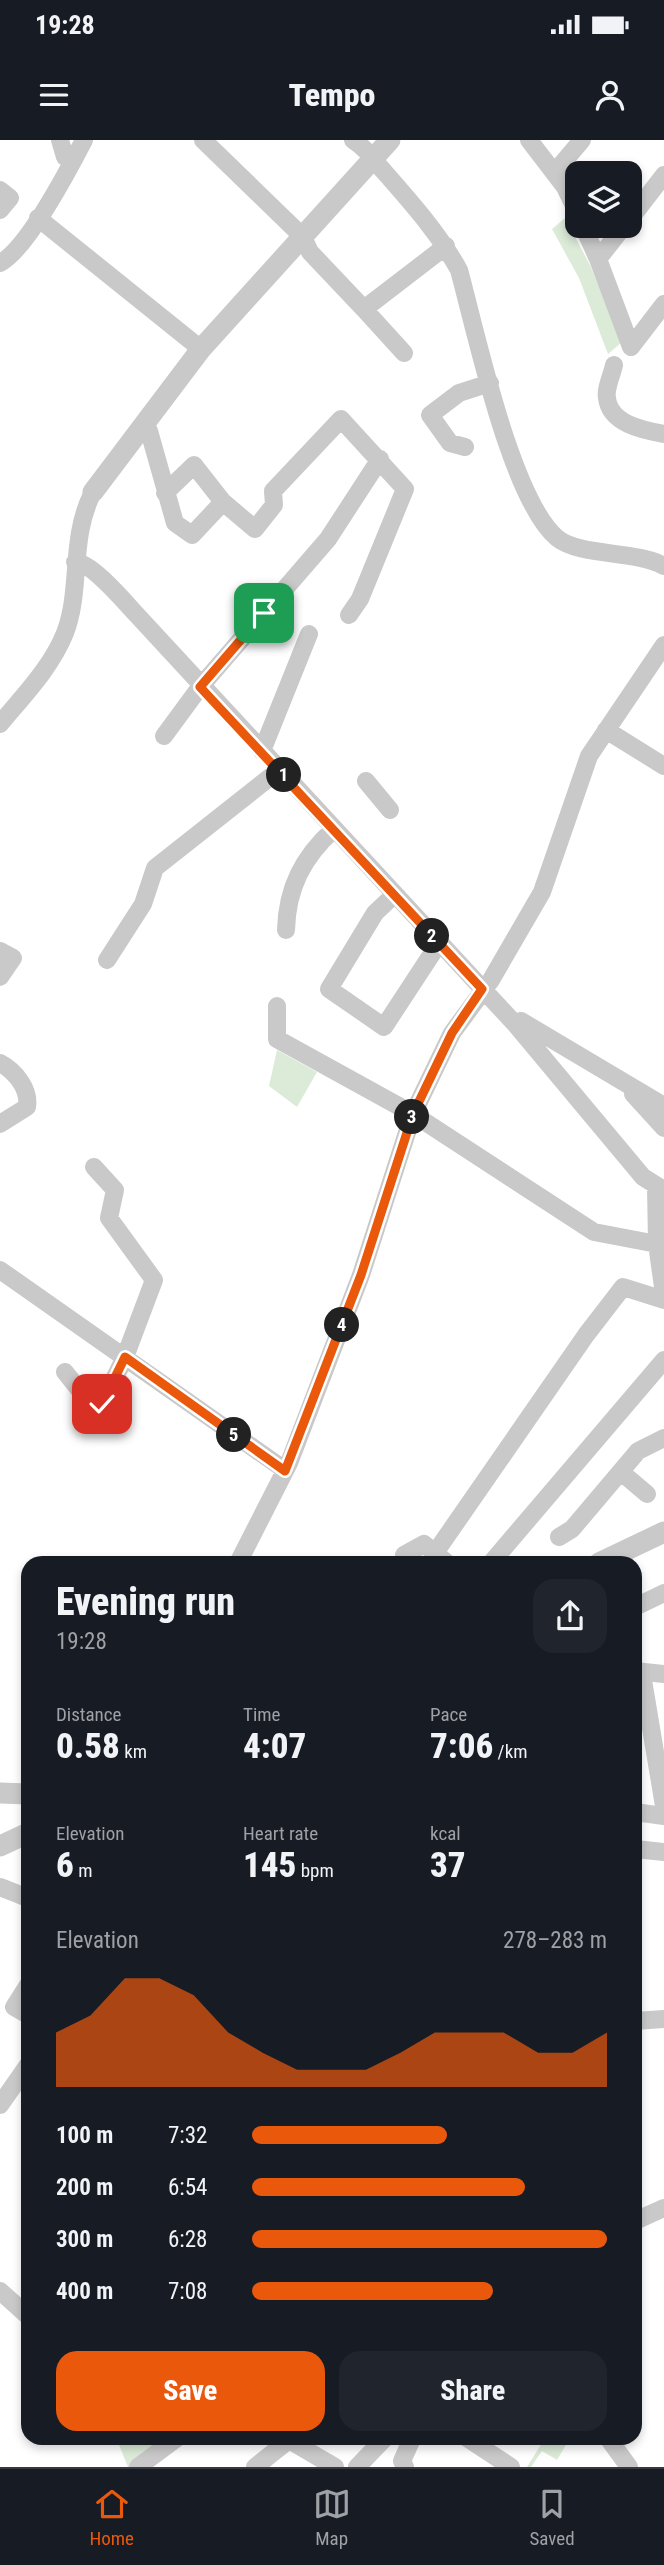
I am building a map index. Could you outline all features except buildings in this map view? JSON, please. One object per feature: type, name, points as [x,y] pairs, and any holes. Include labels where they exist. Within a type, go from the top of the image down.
[{"type":"street","points":[[60,140],[65,158],[73,161]]},
{"type":"street","points":[[0,263],[8,258],[38,218],[84,140]]},
{"type":"street","points":[[203,140],[303,237],[310,252],[404,353]]},
{"type":"street","points":[[354,140],[374,158],[446,246],[459,270],[510,450],[535,513],[558,539],[595,551],[653,560],[664,566]]},
{"type":"street","points":[[0,724],[46,669],[66,632],[84,510],[93,492],[201,349],[390,140]]},
{"type":"street","points":[[529,140],[555,172],[565,190]]},
{"type":"street","points":[[555,172],[582,140]]},
{"type":"street","points":[[642,203],[664,175]]},
{"type":"street","points":[[0,190],[10,198],[0,210]]},
{"type":"street","points":[[38,218],[201,349]]},
{"type":"street","points":[[588,238],[631,347],[664,304]]},
{"type":"street","points":[[598,259],[615,238]]},
{"type":"street","points":[[365,309],[446,246]]},
{"type":"street","points":[[614,365],[606,397],[613,414],[638,429],[664,434]]},
{"type":"street","points":[[465,447],[450,443],[430,415],[459,393],[490,383]]},
{"type":"street","points":[[165,493],[194,465],[223,502],[255,529],[274,505],[273,491],[341,419],[405,489],[360,599],[349,615]]},
{"type":"street","points":[[142,426],[149,431],[175,523],[192,535],[223,502]]},
{"type":"street","points":[[164,736],[200,687],[328,539],[380,459]]},
{"type":"street","points":[[75,562],[81,562],[100,577],[516,1025],[643,1177],[660,1188],[657,1244],[664,1294]]},
{"type":"street","points":[[262,751],[309,634]]},
{"type":"street","points":[[242,1556],[285,1471],[361,1275],[413,1114],[452,1033],[501,964],[542,892],[589,756],[663,650]]},
{"type":"street","points":[[606,730],[664,766]]},
{"type":"street","points":[[107,960],[143,904],[155,868],[279,770]]},
{"type":"street","points":[[366,781],[390,810]]},
{"type":"street","points":[[286,930],[287,900],[313,849],[334,829]]},
{"type":"street","points":[[394,895],[375,913],[330,989],[384,1027],[439,943]]},
{"type":"street","points":[[0,951],[13,958],[0,977]]},
{"type":"street","points":[[277,1006],[277,1039],[413,1114],[594,1232],[657,1244]]},
{"type":"street","points":[[516,1025],[521,1021],[664,1106]]},
{"type":"street","points":[[0,1063],[13,1069],[29,1098],[27,1107],[0,1125]]},
{"type":"street","points":[[619,1079],[664,1128]]},
{"type":"street","points":[[65,1372],[82,1392],[102,1404],[125,1357],[154,1280],[109,1218],[115,1190],[94,1167]]},
{"type":"street","points":[[0,1270],[285,1471]]},
{"type":"street","points":[[442,1556],[586,1335],[623,1287],[664,1300]]},
{"type":"street","points":[[497,1556],[664,1360]]},
{"type":"street","points":[[559,1536],[572,1529],[638,1451],[664,1438]]},
{"type":"street","points":[[621,1472],[647,1494]]},
{"type":"street","points":[[614,1556],[664,1532]]},
{"type":"street","points":[[404,1555],[424,1545],[438,1556]]},
{"type":"street","points":[[642,1603],[664,1592]]},
{"type":"street","points":[[642,1673],[664,1674]]},
{"type":"street","points":[[642,1693],[664,1806]]},
{"type":"street","points":[[0,1793],[21,1794]]},
{"type":"street","points":[[642,1813],[664,1816]]},
{"type":"street","points":[[0,1846],[21,1836]]},
{"type":"street","points":[[642,1850],[664,1852]]},
{"type":"street","points":[[0,1887],[21,1896]]},
{"type":"street","points":[[21,1997],[15,2007],[21,2011]]},
{"type":"street","points":[[642,2021],[664,2019]]},
{"type":"street","points":[[0,2105],[21,2075]]},
{"type":"street","points":[[642,2218],[664,2208]]},
{"type":"street","points":[[0,2291],[21,2310]]},
{"type":"street","points":[[138,2467],[164,2445]]},
{"type":"street","points":[[255,2467],[284,2445]]},
{"type":"street","points":[[296,2445],[335,2467]]},
{"type":"street","points":[[356,2467],[378,2445]]},
{"type":"street","points":[[405,2467],[402,2461],[409,2445]]},
{"type":"street","points":[[478,2445],[511,2467]]},
{"type":"street","points":[[612,2445],[626,2466]]},
{"type":"green space","points":[[565,218],[565,238],[576,238],[590,265],[622,342],[608,354],[579,278],[552,229]]},
{"type":"green space","points":[[277,1050],[317,1072],[297,1107],[269,1086]]},
{"type":"green space","points":[[119,2445],[158,2445],[157,2449],[128,2467]]},
{"type":"green space","points":[[541,2445],[566,2445],[557,2460],[542,2451],[531,2467],[527,2467]]},
{"type":"route","points":[[102,1404],[125,1357],[285,1471],[361,1275],[413,1114],[452,1033],[482,989],[200,687],[264,613]]}]
